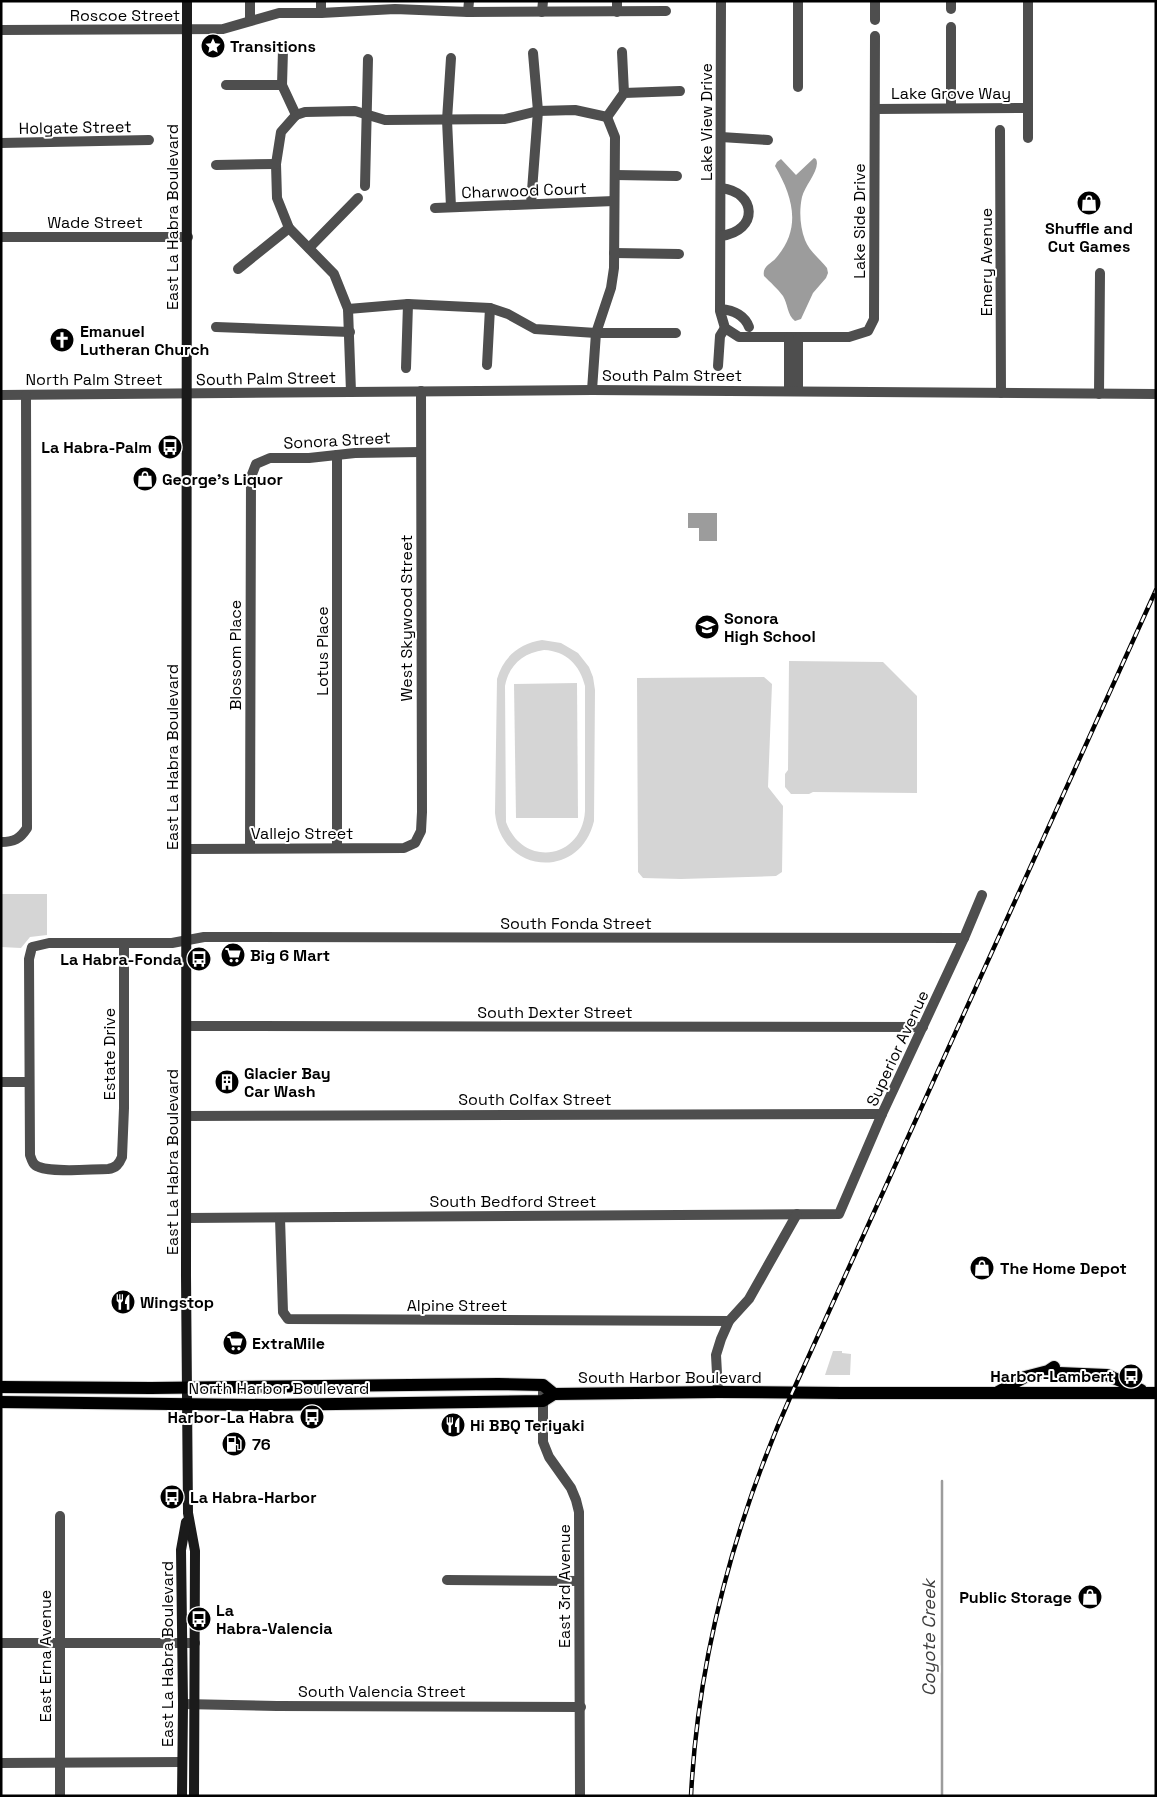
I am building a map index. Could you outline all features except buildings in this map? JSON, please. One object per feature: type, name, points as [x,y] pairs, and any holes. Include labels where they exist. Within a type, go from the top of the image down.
[{"type":"main road","name":"East La Habra Boulevard","points":[[187,1],[188,1513],[195,1551],[194,1796]]},
{"type":"main road","points":[[996,1393],[1025,1377],[1057,1370],[1107,1375],[1150,1393]]},
{"type":"main road","points":[[188,1387],[543,1385],[554,1394],[543,1401]]},
{"type":"main road","name":"North Harbor Boulevard","points":[[1,1387],[188,1387]]},
{"type":"main road","name":"South Harbor Boulevard","points":[[554,1394],[718,1392],[1150,1393]]},
{"type":"main road","name":"North Harbor Boulevard","points":[[1,1402],[188,1405],[543,1401]]},
{"type":"main road","name":"East La Habra Boulevard","points":[[182,1796],[181,1550],[188,1513]]},
{"type":"street","points":[[250,1],[250,21]]},
{"type":"street","points":[[321,1],[321,13]]},
{"type":"street","name":"Lake View Drive","points":[[721,1],[720,309],[724,328]]},
{"type":"street","points":[[798,1],[798,87]]},
{"type":"street","points":[[875,1],[875,20]]},
{"type":"street","points":[[1028,1],[1028,138]]},
{"type":"street","name":"Roscoe Street","points":[[1,30],[223,29],[279,14],[321,13],[396,5],[617,7],[666,11]]},
{"type":"street","points":[[950,27],[951,108]]},
{"type":"street","name":"Lake Side Drive","points":[[793,338],[849,337],[868,331],[874,319],[875,36]]},
{"type":"street","points":[[283,50],[282,85],[296,115]]},
{"type":"street","points":[[607,117],[624,93],[622,52]]},
{"type":"street","points":[[530,204],[538,111],[533,53]]},
{"type":"street","points":[[451,58],[447,120],[451,208]]},
{"type":"street","points":[[364,186],[368,59]]},
{"type":"street","points":[[226,85],[282,85]]},
{"type":"street","points":[[624,93],[680,91]]},
{"type":"street","name":"Lake Grove Way","points":[[875,109],[1028,108]]},
{"type":"street","points":[[351,392],[348,309],[334,274],[289,228],[277,198],[276,164],[281,132],[296,115],[305,112],[355,111],[384,120],[505,119],[538,111],[575,110],[607,117]]},
{"type":"street","points":[[592,390],[596,333],[611,288],[614,268],[615,137],[607,117]]},
{"type":"street","name":"Emery Avenue","points":[[1000,130],[1001,393]]},
{"type":"street","points":[[721,138],[768,140]]},
{"type":"street","name":"Holgate Street","points":[[1,143],[149,140]]},
{"type":"street","points":[[216,165],[276,164]]},
{"type":"street","points":[[615,175],[677,176]]},
{"type":"street","points":[[721,188],[736,192],[742,196],[746,201],[749,214],[746,225],[739,231],[721,240]]},
{"type":"street","points":[[309,248],[358,198]]},
{"type":"street","name":"Charwood Court","points":[[435,208],[614,201]]},
{"type":"street","points":[[238,269],[289,228]]},
{"type":"street","name":"Wade Street","points":[[1,237],[188,237]]},
{"type":"street","points":[[614,253],[679,254]]},
{"type":"street","points":[[1099,394],[1100,274]]},
{"type":"street","points":[[348,309],[408,304],[490,308],[508,314],[534,329],[596,333],[676,332]]},
{"type":"street","points":[[406,368],[408,304]]},
{"type":"street","points":[[487,365],[490,308]]},
{"type":"street","points":[[720,309],[735,312],[743,317],[749,327]]},
{"type":"street","points":[[216,327],[350,332]]},
{"type":"street","points":[[718,366],[720,336],[724,328],[739,337],[793,338],[794,391]]},
{"type":"street","name":"South Palm Street","points":[[187,394],[592,390],[1156,394]]},
{"type":"street","name":"West Skywood Street","points":[[415,843],[421,831],[422,812],[421,391]]},
{"type":"street","name":"North Palm Street","points":[[1,395],[187,394]]},
{"type":"street","points":[[1,842],[10,842],[21,838],[27,828],[26,395]]},
{"type":"street","name":"Sonora Street","points":[[256,464],[270,458],[309,458],[355,453],[421,452]]},
{"type":"street","name":"Lotus Place","points":[[336,848],[337,455]]},
{"type":"street","name":"Blossom Place","points":[[250,848],[251,477],[256,464]]},
{"type":"street","name":"Vallejo Street","points":[[188,849],[404,848],[415,843]]},
{"type":"street","name":"Superior Avenue","points":[[839,1214],[882,1114],[982,895]]},
{"type":"street","name":"South Fonda Street","points":[[28,1082],[29,959],[32,947],[49,942],[172,943],[204,937],[964,938]]},
{"type":"street","name":"Estate Drive","points":[[28,1082],[30,1156],[33,1164],[49,1169],[108,1169],[119,1164],[123,1148],[124,942]]},
{"type":"street","name":"South Dexter Street","points":[[187,1026],[923,1027]]},
{"type":"street","points":[[1,1082],[28,1082]]},
{"type":"street","name":"South Colfax Street","points":[[187,1116],[882,1114]]},
{"type":"street","points":[[718,1392],[716,1355],[728,1321],[749,1299],[797,1214]]},
{"type":"street","name":"South Bedford Street","points":[[187,1218],[839,1214]]},
{"type":"street","name":"Alpine Street","points":[[280,1218],[283,1312],[288,1319],[728,1321]]},
{"type":"street","name":"East 3rd Avenue","points":[[543,1385],[543,1442],[549,1457],[564,1477],[576,1500],[579,1512],[580,1796]]},
{"type":"street","name":"East Erna Avenue","points":[[60,1516],[60,1796]]},
{"type":"street","points":[[447,1580],[579,1581]]},
{"type":"street","points":[[1,1643],[195,1643]]},
{"type":"street","name":"South Valencia Street","points":[[183,1704],[277,1706],[581,1706]]},
{"type":"street","points":[[1,1763],[182,1762]]},
{"type":"shaded area","points":[[814,158],[817,163],[815,172],[802,197],[801,224],[807,244],[827,268],[828,273],[813,293],[801,319],[795,321],[790,316],[783,296],[764,276],[766,267],[784,247],[792,224],[790,201],[775,166],[781,159],[796,175]]},
{"type":"shaded area","points":[[688,513],[717,513],[717,541],[699,541],[699,528],[688,528]]},
{"type":"shaded area","points":[[542,640],[561,643],[578,653],[589,667],[595,690],[594,821],[586,840],[573,854],[558,861],[542,862],[525,858],[511,848],[500,833],[495,813],[497,679],[503,664],[514,652]],"holes":[[[544,650],[552,651],[571,660],[580,672],[585,686],[585,811],[581,827],[574,840],[563,848],[551,852],[538,852],[525,847],[514,837],[506,822],[505,686],[510,672],[523,657]]]},
{"type":"shaded area","points":[[789,661],[883,662],[917,696],[917,793],[813,792],[809,794],[791,794],[785,787],[785,774],[788,770]]},
{"type":"shaded area","points":[[764,677],[772,684],[768,787],[783,806],[782,872],[776,876],[681,879],[643,878],[638,872],[637,678]]},
{"type":"shaded area","points":[[577,683],[578,818],[516,818],[514,684]]},
{"type":"shaded area","points":[[1,894],[47,894],[47,935],[30,937],[21,948],[1,947]]},
{"type":"shaded area","points":[[833,1351],[851,1354],[850,1375],[825,1375]]},
{"type":"waterway","name":"Coyote Creek","points":[[942,1481],[942,1796]]},
{"type":"railway","points":[[691,1796],[695,1744],[711,1641],[723,1590],[753,1490],[792,1393],[1156,590]]},
{"type":"place","name":"Transitions","points":[[213,46]]},
{"type":"place","name":"Shuffle and Cut Games","points":[[1089,203]]},
{"type":"place","name":"Emanuel Lutheran Church","points":[[62,340]]},
{"type":"place","name":"La Habra-Palm","points":[[170,447]]},
{"type":"place","name":"George's Liquor","points":[[145,479]]},
{"type":"place","name":"Sonora High School","points":[[707,627]]},
{"type":"place","name":"Big 6 Mart","points":[[233,955]]},
{"type":"place","name":"La Habra-Fonda","points":[[199,959]]},
{"type":"place","name":"Glacier Bay Car Wash","points":[[227,1082]]},
{"type":"place","name":"The Home Depot","points":[[982,1268]]},
{"type":"place","name":"Wingstop","points":[[123,1302]]},
{"type":"place","name":"ExtraMile","points":[[235,1343]]},
{"type":"place","name":"Harbor-Lambert","points":[[1131,1376]]},
{"type":"place","name":"Harbor-La Habra","points":[[312,1417]]},
{"type":"place","name":"Hi BBQ Teriyaki","points":[[453,1425]]},
{"type":"place","name":"76","points":[[234,1444]]},
{"type":"place","name":"La Habra-Harbor","points":[[172,1497]]},
{"type":"place","name":"Public Storage","points":[[1090,1597]]},
{"type":"place","name":"La Habra-Valencia","points":[[199,1619]]}]
